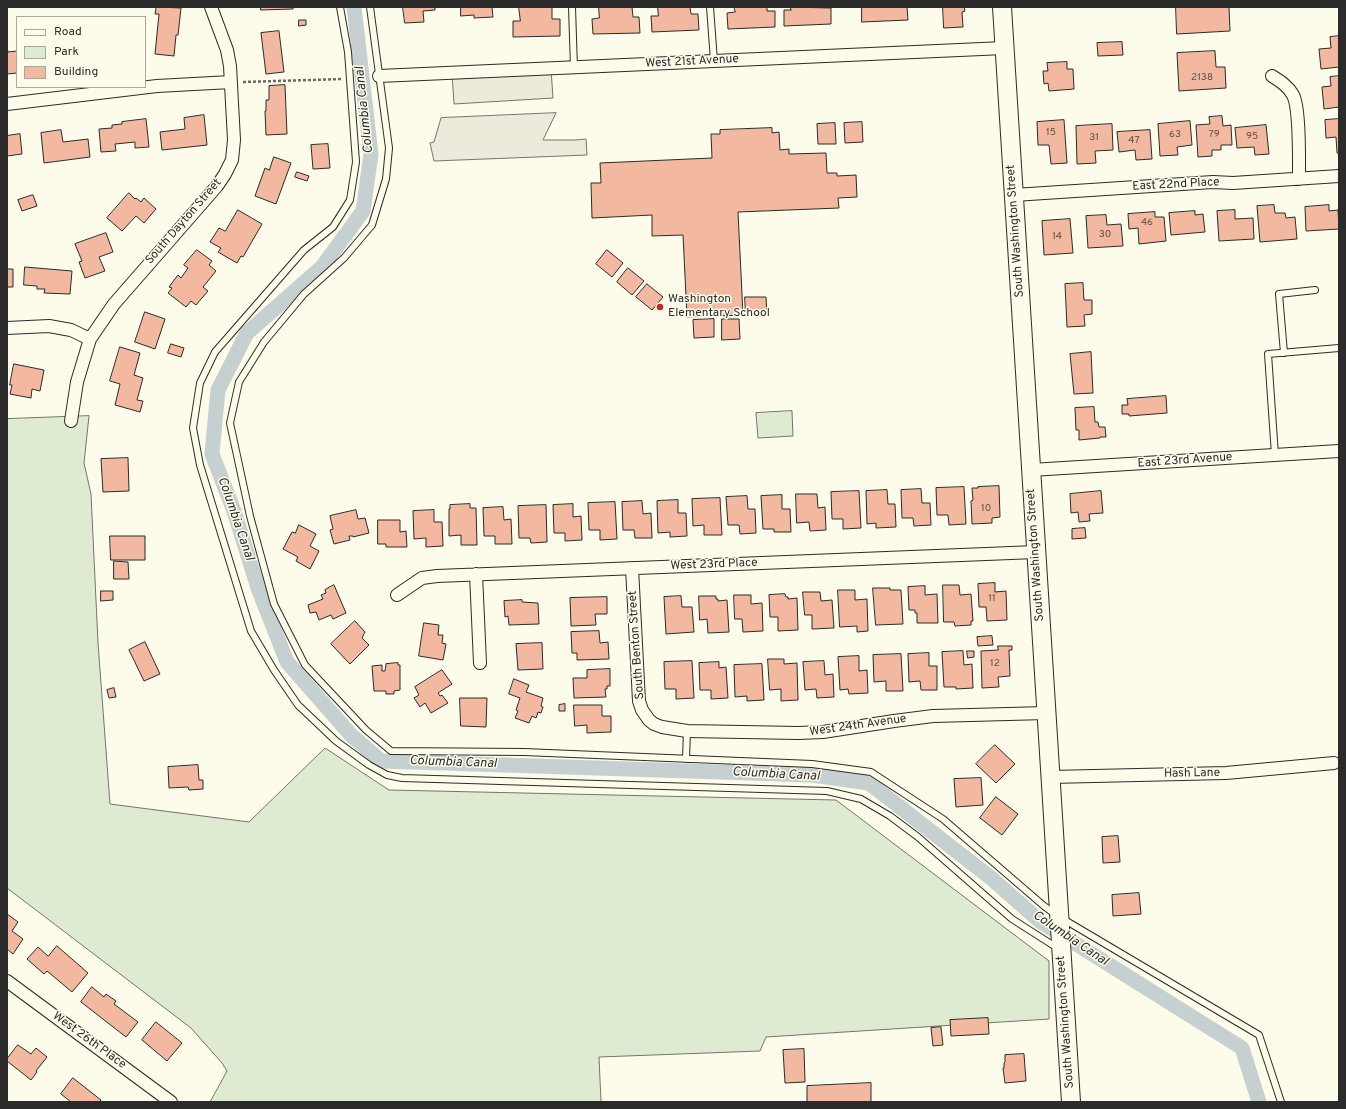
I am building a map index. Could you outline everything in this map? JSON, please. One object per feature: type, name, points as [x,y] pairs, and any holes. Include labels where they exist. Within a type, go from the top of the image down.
[{"type":"main road","name":"South Washington Street","points":[[1002,7],[1071,1102]]},
{"type":"street","name":"South Dayton Street","points":[[71,421],[77,382],[90,339],[114,304],[218,186],[232,160],[234,140],[231,82],[227,50],[211,7]]},
{"type":"street","name":"West 21st Avenue","points":[[379,76],[1004,48]]},
{"type":"street","points":[[1272,76],[1286,85],[1294,96],[1297,111],[1299,179]]},
{"type":"street","points":[[146,87],[231,82]]},
{"type":"street","points":[[7,104],[140,88]]},
{"type":"street","name":"East 22nd Place","points":[[1014,195],[1213,182],[1234,183],[1339,176]]},
{"type":"street","points":[[7,328],[49,326],[71,330],[90,339]]},
{"type":"street","name":"East 23rd Avenue","points":[[1031,470],[1339,450]]},
{"type":"street","name":"West 23rd Place","points":[[397,595],[422,578],[437,576],[1036,552]]},
{"type":"street","name":"South Benton Street","points":[[632,568],[639,701],[648,720]]},
{"type":"street","points":[[476,574],[480,663]]},
{"type":"street","name":"West 24th Avenue","points":[[648,720],[662,728],[687,731],[798,733],[823,732],[894,720],[933,716],[1046,713]]},
{"type":"street","name":"Hash Lane","points":[[1050,777],[1226,773],[1334,763]]},
{"type":"street","name":"West 26th Place","points":[[7,981],[172,1102]]},
{"type":"lane","points":[[340,7],[351,78],[356,162],[350,200],[333,227],[304,250],[215,352],[200,383],[193,428],[200,465],[251,632],[274,670],[298,705],[336,740],[370,765],[387,775],[410,778],[827,791],[861,799],[890,816],[918,837],[1012,919],[1060,934],[1259,1034],[1281,1102]]},
{"type":"lane","points":[[370,7],[389,148],[386,179],[372,225],[344,258],[304,294],[264,342],[239,382],[230,423],[250,516],[274,604],[304,665],[366,730],[391,751],[524,752],[812,764],[871,772],[943,819],[1044,906],[1060,934]]},
{"type":"lane","points":[[572,7],[574,68]]},
{"type":"lane","points":[[710,7],[714,61]]},
{"type":"lane","points":[[1284,353],[1279,294],[1315,290]]},
{"type":"lane","points":[[1274,455],[1268,354],[1339,348]]},
{"type":"lane","points":[[686,759],[687,731]]},
{"type":"path","points":[[231,82],[351,78]]},
{"type":"green space","points":[[792,411],[793,436],[758,438],[756,413]]},
{"type":"green space","points":[[89,416],[84,463],[91,494],[98,643],[110,804],[249,822],[325,748],[389,790],[836,800],[1049,961],[1049,1019],[766,1037],[760,1051],[599,1057],[601,1102],[210,1102],[227,1071],[222,1063],[191,1028],[7,888],[7,419]]},
{"type":"shaded area","points":[[551,69],[553,98],[454,104],[452,73]]},
{"type":"shaded area","points":[[556,113],[543,140],[586,139],[587,155],[434,161],[430,143],[434,142],[441,118]]},
{"type":"building","points":[[261,7],[293,7],[293,9],[261,10]]},
{"type":"building","points":[[403,7],[435,7],[435,10],[423,11],[424,22],[405,23]]},
{"type":"building","points":[[461,7],[492,7],[493,17],[474,18],[474,15],[461,16]]},
{"type":"building","points":[[519,7],[552,7],[552,19],[560,19],[560,36],[513,37],[513,21],[520,21]]},
{"type":"building","points":[[599,7],[632,7],[633,17],[639,17],[640,33],[593,34],[592,19],[599,18]]},
{"type":"building","points":[[658,7],[690,7],[691,14],[698,14],[699,30],[652,32],[651,16],[658,16]]},
{"type":"building","points":[[734,7],[767,7],[767,11],[775,11],[775,27],[728,29],[727,13],[735,12]]},
{"type":"building","points":[[790,7],[831,8],[831,24],[784,26],[784,10],[791,10]]},
{"type":"building","points":[[862,7],[907,7],[908,20],[862,22]]},
{"type":"building","points":[[943,7],[964,7],[965,11],[962,12],[963,27],[944,28]]},
{"type":"building","points":[[1176,7],[1229,7],[1230,31],[1177,34]]},
{"type":"building","points":[[156,8],[181,8],[174,56],[155,54],[159,14],[155,14]]},
{"type":"building","points":[[299,20],[306,20],[306,25],[299,26]]},
{"type":"building","points":[[279,31],[284,72],[266,74],[261,33]]},
{"type":"building","points":[[1339,36],[1339,67],[1321,69],[1319,49],[1331,48],[1330,37]]},
{"type":"building","points":[[1122,42],[1123,55],[1098,56],[1097,43]]},
{"type":"building","points":[[7,47],[8,52],[16,51],[16,73],[7,74]]},
{"type":"building","points":[[1215,51],[1216,67],[1225,67],[1226,88],[1179,91],[1177,53]]},
{"type":"building","points":[[1067,62],[1067,69],[1073,69],[1074,89],[1049,91],[1048,83],[1044,84],[1043,71],[1048,71],[1047,63]]},
{"type":"building","points":[[1339,76],[1339,107],[1324,109],[1322,87],[1331,86],[1330,77]]},
{"type":"building","points":[[285,85],[287,134],[266,135],[265,111],[266,100],[269,100],[269,86]]},
{"type":"building","points":[[204,115],[207,145],[162,150],[160,132],[185,129],[184,118]]},
{"type":"building","points":[[1222,116],[1223,126],[1231,125],[1232,145],[1221,145],[1221,150],[1212,150],[1212,156],[1198,157],[1196,125],[1210,124],[1209,117]]},
{"type":"building","points":[[146,119],[149,147],[135,148],[135,142],[115,144],[116,151],[101,152],[99,129],[112,128],[112,125],[122,124],[122,122]]},
{"type":"building","points":[[1339,119],[1339,153],[1337,153],[1336,137],[1326,138],[1325,120]]},
{"type":"building","points":[[1064,120],[1067,163],[1051,164],[1049,145],[1038,145],[1037,122]]},
{"type":"building","points":[[1190,121],[1192,145],[1177,147],[1178,155],[1160,156],[1158,124]]},
{"type":"building","points":[[862,122],[863,142],[845,143],[844,123]]},
{"type":"building","points":[[835,123],[836,144],[818,144],[817,124]]},
{"type":"building","points":[[1112,124],[1113,150],[1095,151],[1096,163],[1077,164],[1076,126]]},
{"type":"building","points":[[1266,125],[1269,154],[1255,155],[1254,147],[1237,148],[1235,128]]},
{"type":"building","points":[[772,128],[772,133],[779,132],[780,150],[789,149],[789,154],[826,153],[827,173],[837,173],[837,176],[856,175],[857,197],[838,198],[839,208],[738,212],[743,315],[687,317],[683,235],[652,236],[652,215],[592,218],[591,183],[601,183],[600,163],[712,158],[711,134],[720,134],[720,130]]},
{"type":"building","points":[[61,130],[63,142],[88,139],[90,157],[44,163],[41,133]]},
{"type":"building","points":[[1150,130],[1152,159],[1136,160],[1135,150],[1119,152],[1117,132]]},
{"type":"building","points":[[20,134],[22,154],[7,156],[7,136]]},
{"type":"building","points":[[328,144],[330,168],[313,169],[311,145]]},
{"type":"building","points":[[274,157],[291,163],[276,204],[255,196],[265,168],[269,170]]},
{"type":"building","points":[[297,172],[309,176],[307,181],[295,177]]},
{"type":"building","points":[[129,193],[141,202],[144,198],[156,209],[144,223],[136,216],[122,231],[107,218]]},
{"type":"building","points":[[33,195],[37,206],[22,211],[18,200]]},
{"type":"building","points":[[1274,205],[1275,213],[1285,213],[1286,218],[1295,217],[1297,239],[1260,242],[1257,206]]},
{"type":"building","points":[[1329,205],[1329,211],[1338,210],[1339,229],[1306,231],[1305,207]]},
{"type":"building","points":[[238,210],[262,224],[243,257],[241,256],[237,263],[218,252],[221,248],[210,242],[219,228],[225,231]]},
{"type":"building","points":[[1235,210],[1235,219],[1253,218],[1254,239],[1219,241],[1217,211]]},
{"type":"building","points":[[1195,211],[1195,215],[1203,214],[1205,232],[1171,235],[1169,213]]},
{"type":"building","points":[[1155,212],[1155,217],[1164,217],[1166,241],[1139,244],[1138,228],[1129,229],[1128,214]]},
{"type":"building","points":[[1106,215],[1107,225],[1121,224],[1123,246],[1088,248],[1086,216]]},
{"type":"building","points":[[1070,219],[1073,253],[1044,255],[1042,221]]},
{"type":"building","points":[[106,233],[113,252],[99,257],[105,271],[85,278],[79,262],[82,261],[75,244]]},
{"type":"building","points":[[197,250],[212,261],[209,265],[216,271],[203,287],[208,291],[196,305],[191,301],[186,307],[168,293],[172,288],[169,287],[178,275],[181,278],[188,268],[184,265]]},
{"type":"building","points":[[607,250],[623,263],[612,277],[596,264]]},
{"type":"building","points":[[25,267],[72,271],[70,294],[44,293],[45,289],[37,289],[37,286],[24,285]]},
{"type":"building","points":[[628,268],[644,281],[632,295],[617,282]]},
{"type":"building","points":[[7,269],[13,269],[13,287],[7,287]]},
{"type":"building","points":[[1083,283],[1084,300],[1092,300],[1092,314],[1084,315],[1085,326],[1067,327],[1065,284]]},
{"type":"building","points":[[647,284],[663,297],[652,310],[636,297]]},
{"type":"building","points":[[745,297],[766,297],[767,314],[746,315]]},
{"type":"building","points":[[145,312],[165,319],[155,349],[135,342]]},
{"type":"building","points":[[714,319],[714,337],[694,338],[693,320]]},
{"type":"building","points":[[722,319],[739,319],[740,339],[722,340]]},
{"type":"building","points":[[171,344],[184,348],[181,357],[168,353]]},
{"type":"building","points":[[120,347],[140,353],[134,375],[143,378],[137,400],[143,401],[140,412],[115,405],[120,384],[110,381]]},
{"type":"building","points":[[1091,352],[1093,393],[1074,394],[1070,354]]},
{"type":"building","points":[[14,364],[44,370],[40,391],[32,389],[31,398],[10,394]]},
{"type":"building","points":[[1166,396],[1167,413],[1129,416],[1129,414],[1122,414],[1122,405],[1128,405],[1127,399]]},
{"type":"building","points":[[1094,407],[1095,422],[1098,422],[1099,427],[1105,427],[1106,437],[1079,440],[1079,430],[1076,430],[1075,408]]},
{"type":"building","points":[[128,458],[129,491],[103,492],[101,459]]},
{"type":"building","points":[[999,486],[1000,517],[992,518],[992,523],[972,524],[972,488]]},
{"type":"building","points":[[964,487],[966,524],[949,525],[948,515],[937,515],[936,488]]},
{"type":"building","points":[[921,489],[922,503],[930,503],[931,525],[914,526],[913,518],[902,518],[901,490]]},
{"type":"building","points":[[887,490],[888,504],[895,504],[896,527],[876,528],[876,523],[867,524],[866,491]]},
{"type":"building","points":[[859,491],[861,528],[843,529],[843,519],[832,519],[831,492]]},
{"type":"building","points":[[1101,491],[1103,513],[1089,514],[1090,521],[1079,522],[1078,512],[1071,513],[1070,494]]},
{"type":"building","points":[[796,494],[817,494],[818,508],[825,507],[826,530],[810,531],[809,522],[797,523]]},
{"type":"building","points":[[782,495],[782,509],[790,509],[791,532],[774,532],[774,529],[763,529],[761,496]]},
{"type":"building","points":[[747,496],[748,509],[755,509],[756,533],[740,534],[739,525],[728,525],[726,497]]},
{"type":"building","points":[[720,498],[722,535],[704,535],[704,525],[693,526],[692,499]]},
{"type":"building","points":[[678,500],[678,513],[686,513],[687,536],[670,537],[670,532],[658,533],[657,501]]},
{"type":"building","points":[[642,501],[643,514],[651,513],[652,538],[635,538],[634,530],[623,530],[622,502]]},
{"type":"building","points":[[615,502],[617,539],[600,540],[600,530],[589,530],[588,503]]},
{"type":"building","points":[[470,504],[470,508],[476,508],[477,545],[461,545],[461,535],[449,536],[449,509],[450,505]]},
{"type":"building","points":[[573,504],[573,517],[581,516],[582,540],[565,541],[565,533],[554,533],[553,505]]},
{"type":"building","points":[[546,505],[547,542],[531,543],[530,538],[519,538],[518,506]]},
{"type":"building","points":[[503,507],[504,520],[511,519],[512,544],[495,544],[495,536],[484,536],[483,508]]},
{"type":"building","points":[[356,510],[358,519],[365,518],[369,533],[353,537],[349,536],[350,540],[334,544],[330,530],[333,529],[330,516]]},
{"type":"building","points":[[434,510],[434,522],[442,522],[443,546],[426,547],[426,538],[414,539],[413,511]]},
{"type":"building","points":[[378,520],[400,520],[400,532],[406,531],[407,547],[386,547],[386,544],[378,544]]},
{"type":"building","points":[[299,525],[316,534],[310,546],[319,551],[310,569],[296,561],[298,557],[283,549],[292,532],[295,533]]},
{"type":"building","points":[[1085,528],[1086,538],[1072,539],[1072,529]]},
{"type":"building","points":[[110,536],[145,536],[145,560],[111,560]]},
{"type":"building","points":[[114,561],[128,562],[129,579],[114,579]]},
{"type":"building","points":[[995,583],[995,592],[1006,591],[1007,620],[987,621],[986,607],[979,607],[978,584]]},
{"type":"building","points":[[334,585],[346,613],[333,619],[331,615],[319,620],[316,612],[310,613],[308,605],[323,599],[321,595],[326,593],[325,590]]},
{"type":"building","points":[[943,585],[959,585],[960,595],[971,594],[973,621],[971,621],[971,625],[955,626],[954,622],[944,622]]},
{"type":"building","points":[[925,586],[925,595],[937,594],[938,623],[917,623],[917,613],[915,613],[915,610],[909,610],[908,587]]},
{"type":"building","points":[[873,588],[890,588],[890,590],[901,590],[903,624],[876,625]]},
{"type":"building","points":[[838,590],[855,590],[855,600],[867,599],[868,631],[857,632],[857,626],[840,627]]},
{"type":"building","points":[[101,591],[113,591],[113,600],[101,601]]},
{"type":"building","points":[[803,592],[820,592],[821,601],[832,600],[834,628],[812,629],[812,615],[805,615]]},
{"type":"building","points":[[785,594],[788,599],[797,598],[798,630],[778,631],[778,617],[770,617],[769,595]]},
{"type":"building","points":[[734,595],[751,595],[751,604],[762,603],[763,631],[743,632],[742,619],[735,619]]},
{"type":"building","points":[[681,596],[682,607],[692,607],[694,632],[666,634],[664,597]]},
{"type":"building","points":[[699,596],[716,596],[718,601],[727,600],[729,632],[708,633],[707,619],[700,620]]},
{"type":"building","points":[[607,597],[607,614],[595,614],[596,625],[571,626],[570,598]]},
{"type":"building","points":[[522,600],[522,602],[538,603],[539,624],[509,625],[508,616],[505,617],[504,601]]},
{"type":"building","points":[[355,621],[365,632],[362,638],[369,645],[350,664],[331,644]]},
{"type":"building","points":[[424,623],[439,625],[438,635],[443,635],[442,643],[446,644],[443,660],[419,656]]},
{"type":"building","points":[[599,631],[600,643],[608,642],[609,659],[577,660],[577,653],[572,653],[571,632]]},
{"type":"building","points":[[992,636],[993,645],[978,646],[977,637]]},
{"type":"building","points":[[145,642],[160,674],[144,681],[129,650]]},
{"type":"building","points":[[542,643],[543,669],[518,670],[516,644]]},
{"type":"building","points":[[998,646],[1012,646],[1012,650],[1009,650],[1010,676],[998,677],[999,687],[982,688],[981,651],[998,650]]},
{"type":"building","points":[[963,651],[964,665],[972,664],[973,688],[956,689],[956,687],[944,687],[942,652]]},
{"type":"building","points":[[967,651],[974,651],[974,657],[968,658]]},
{"type":"building","points":[[929,653],[929,666],[937,666],[937,690],[921,690],[920,681],[909,682],[908,654]]},
{"type":"building","points":[[901,654],[903,691],[886,691],[886,681],[874,682],[873,655]]},
{"type":"building","points":[[859,656],[859,671],[867,670],[868,693],[849,694],[848,689],[840,690],[838,657]]},
{"type":"building","points":[[768,659],[784,659],[784,664],[797,663],[798,700],[781,701],[781,689],[770,690]]},
{"type":"building","points":[[692,661],[694,698],[676,699],[676,689],[665,689],[664,662]]},
{"type":"building","points":[[824,661],[825,675],[833,674],[834,697],[817,698],[816,689],[805,690],[803,662]]},
{"type":"building","points":[[719,662],[719,668],[726,667],[728,698],[711,699],[711,690],[700,690],[699,663]]},
{"type":"building","points":[[398,663],[398,665],[400,665],[400,690],[394,691],[394,694],[386,694],[386,691],[374,691],[372,666],[382,665],[382,671],[385,671],[386,664]]},
{"type":"building","points":[[762,664],[764,700],[747,701],[747,696],[735,697],[734,665]]},
{"type":"building","points":[[610,669],[610,686],[607,686],[607,689],[605,689],[606,697],[574,698],[573,678],[587,678],[587,670]]},
{"type":"building","points":[[442,670],[452,684],[438,693],[440,696],[442,695],[448,703],[431,713],[425,703],[420,707],[414,698],[419,695],[415,687]]},
{"type":"building","points":[[514,679],[529,685],[526,692],[543,698],[541,713],[538,712],[536,718],[532,716],[529,723],[515,718],[518,711],[516,710],[520,698],[509,694]]},
{"type":"building","points":[[114,688],[116,697],[109,698],[107,690]]},
{"type":"building","points":[[460,698],[487,698],[486,727],[461,726]]},
{"type":"building","points":[[565,704],[565,711],[559,711],[559,705]]},
{"type":"building","points":[[574,705],[602,705],[602,716],[611,716],[611,732],[587,733],[587,725],[575,726]]},
{"type":"building","points":[[995,745],[1015,764],[996,783],[976,764]]},
{"type":"building","points":[[198,765],[199,780],[203,780],[203,789],[189,790],[188,787],[169,788],[168,767]]},
{"type":"building","points":[[981,778],[983,805],[956,807],[954,779]]},
{"type":"building","points":[[996,797],[1018,814],[1002,835],[980,818]]},
{"type":"building","points":[[1118,836],[1120,862],[1103,863],[1102,837]]},
{"type":"building","points":[[1139,893],[1141,914],[1113,916],[1112,895]]},
{"type":"building","points":[[7,914],[18,922],[12,931],[23,939],[13,954],[7,949]]},
{"type":"building","points":[[57,946],[88,973],[72,992],[47,971],[44,974],[27,959],[38,947],[48,956]]},
{"type":"building","points":[[92,987],[104,997],[106,994],[116,1001],[114,1004],[138,1022],[126,1037],[81,1002]]},
{"type":"building","points":[[988,1018],[989,1034],[951,1036],[950,1020]]},
{"type":"building","points":[[156,1022],[182,1043],[167,1061],[142,1040]]},
{"type":"building","points":[[941,1027],[943,1045],[933,1046],[931,1028]]},
{"type":"building","points":[[18,1045],[31,1054],[36,1048],[47,1057],[31,1080],[7,1061]]},
{"type":"building","points":[[804,1049],[805,1082],[785,1083],[783,1050]]},
{"type":"building","points":[[1024,1054],[1026,1081],[1005,1083],[1003,1068],[1005,1055]]},
{"type":"building","points":[[73,1078],[101,1100],[99,1102],[71,1102],[61,1094]]},
{"type":"building","points":[[871,1083],[871,1102],[807,1102],[807,1086]]},
{"type":"waterway","name":"Columbia Canal","points":[[354,7],[371,154],[363,211],[322,267],[247,333],[218,390],[212,454],[234,511],[258,588],[287,662],[351,735],[381,761],[812,775],[869,783],[991,878],[1041,922],[1242,1048],[1259,1102]]},
{"type":"place","name":"Washington Elementary School","points":[[660,307]]}]
